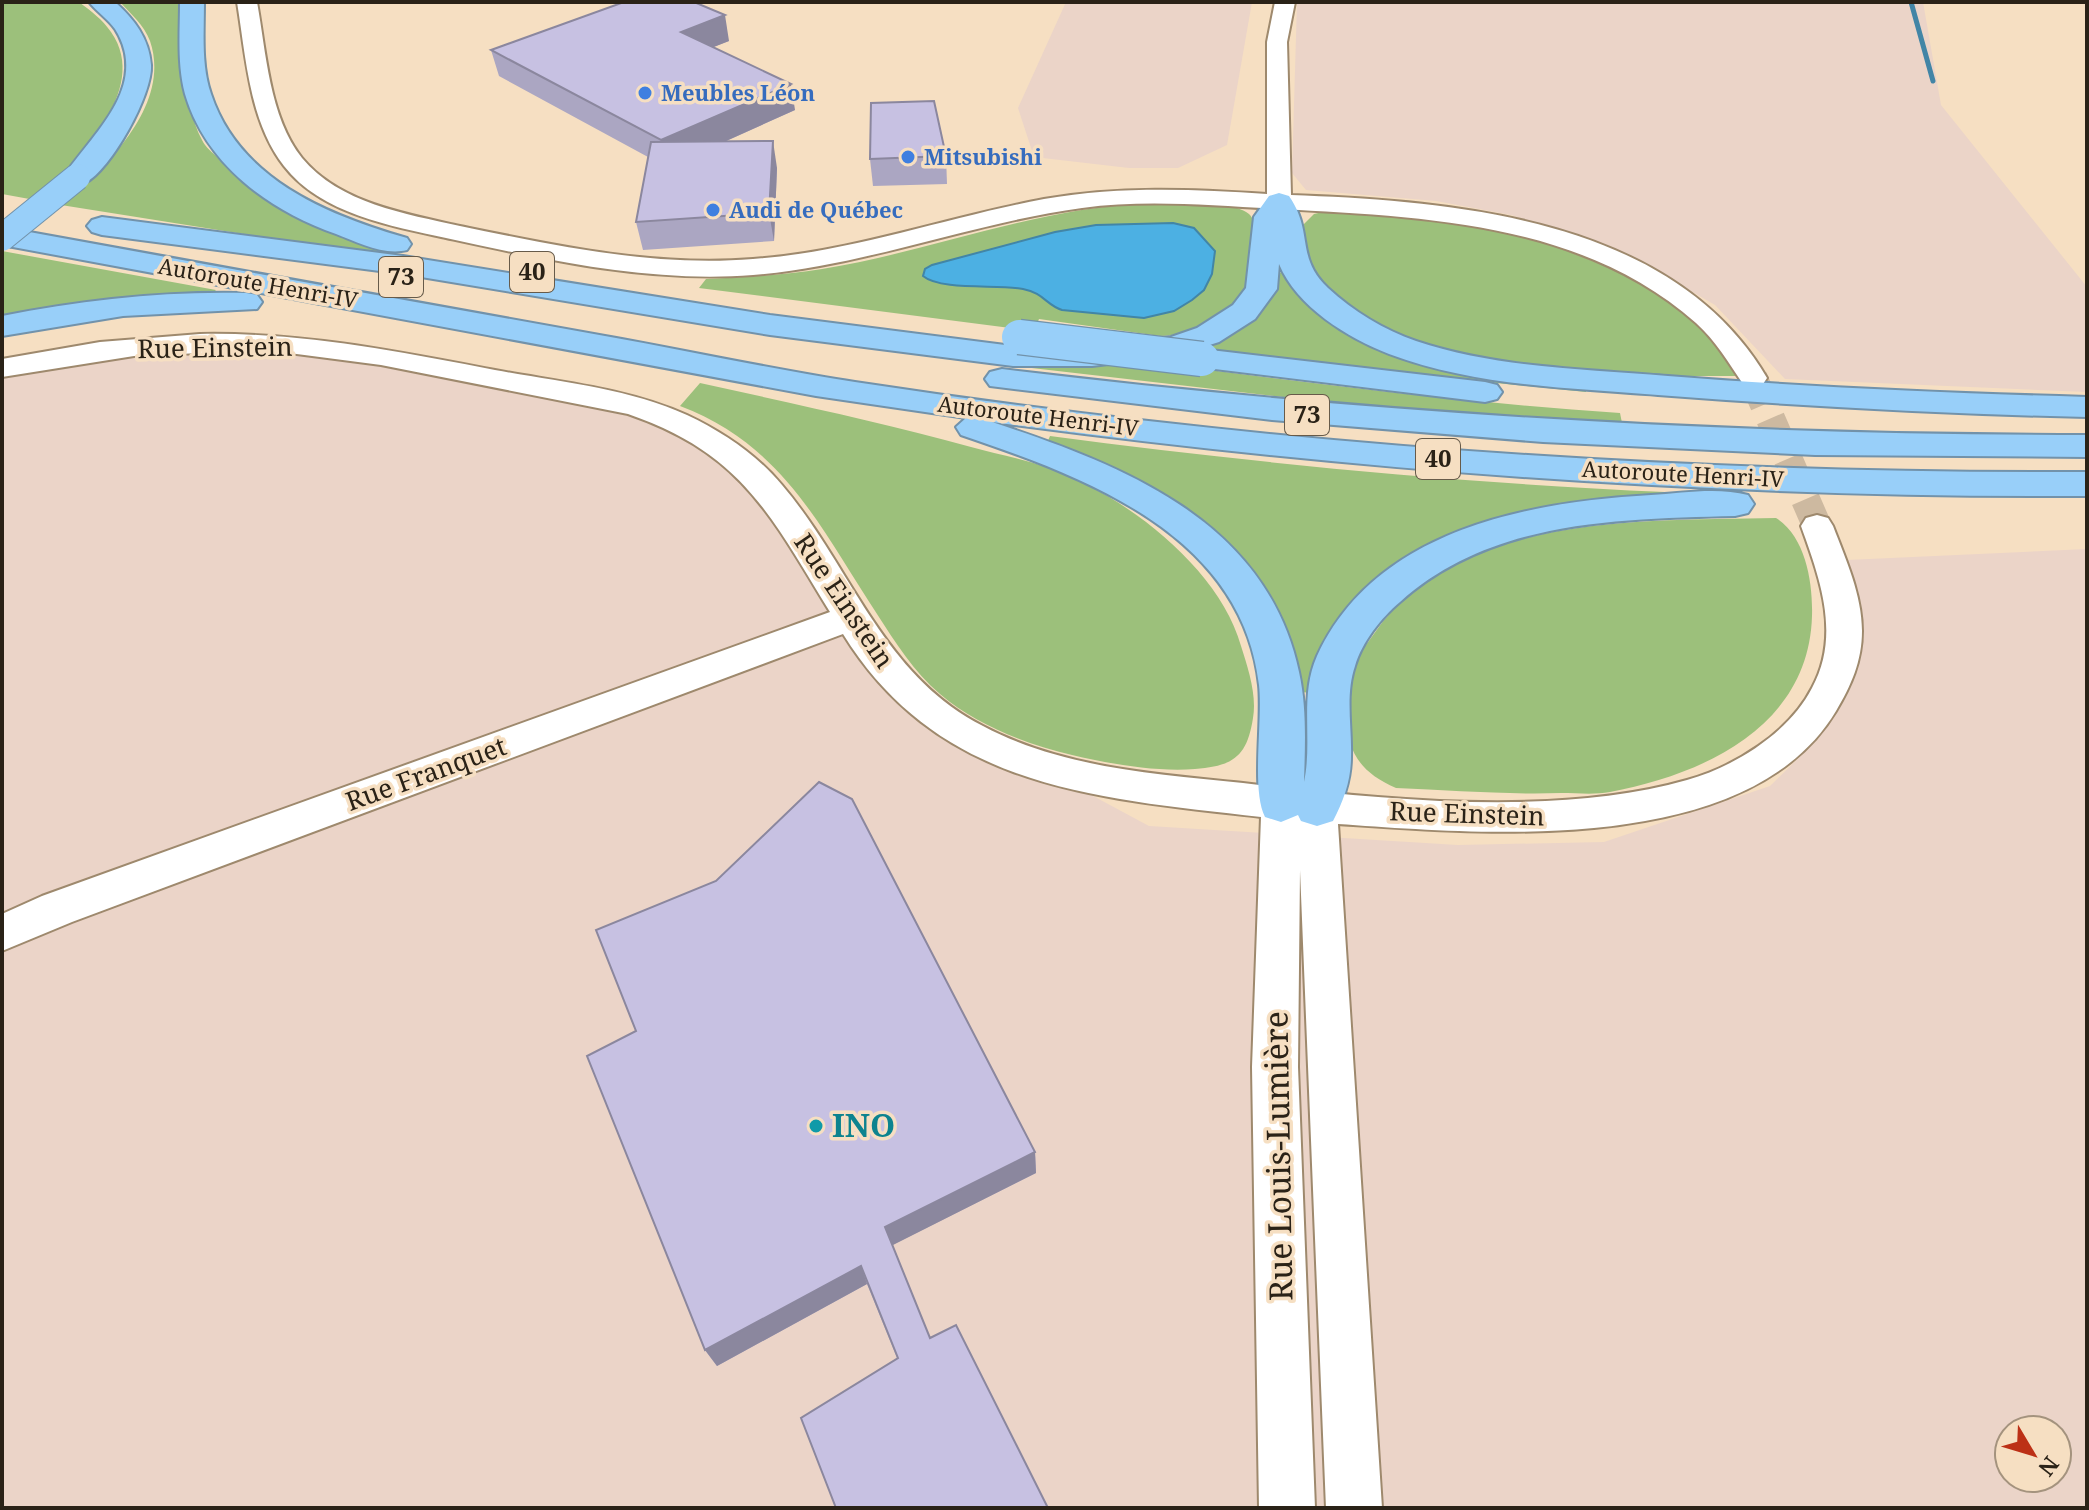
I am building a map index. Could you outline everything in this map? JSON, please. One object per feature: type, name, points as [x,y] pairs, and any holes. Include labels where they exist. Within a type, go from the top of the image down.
[{"type":"highway","points":[[2,237],[77,177],[124,119],[138,80],[138,57],[122,21],[101,2]]},
{"type":"highway","name":"40","points":[[192,2],[198,93],[220,142],[260,182],[303,209],[339,226],[426,252],[560,277],[732,303],[1448,388],[1641,405],[2086,425]]},
{"type":"highway","points":[[102,226],[403,265],[770,325],[1013,356],[1092,356],[1175,346],[1208,335],[1244,312],[1261,289],[1266,267],[1269,217],[1279,202],[1291,219],[1294,264],[1331,307],[1364,330],[1405,347],[1467,365],[1547,376],[2086,425]]},
{"type":"highway","name":"Autoroute Henri-IV","points":[[2,208],[848,355],[1167,401],[1379,422],[1706,442],[2086,425]]},
{"type":"highway","name":"Autoroute Henri-IV","points":[[2,237],[882,396],[1238,441],[1443,460],[1656,474],[1997,486],[2084,484]]},
{"type":"highway","points":[[2,326],[87,310],[176,302],[253,302],[425,314]]},
{"type":"highway","points":[[882,396],[1075,462],[1126,486],[1187,527],[1223,559],[1253,601],[1270,635],[1299,806]]},
{"type":"highway","points":[[1299,806],[1328,773],[1327,693],[1338,654],[1362,613],[1398,577],[1440,551],[1487,534],[1555,517],[1681,505],[1797,503],[1997,486]]},
{"type":"street","points":[[247,2],[272,120],[285,152],[309,178],[348,201],[382,214],[521,246],[647,268],[753,268],[807,261],[1084,200],[1137,196],[1419,209],[1467,216],[1551,238],[1602,256],[1674,294],[1708,320],[1735,348],[1753,378]]},
{"type":"street","points":[[1279,202],[1277,42],[1285,2]]},
{"type":"street","name":"Rue Einstein","points":[[2,368],[138,347],[270,342],[366,353],[611,400],[658,414],[700,434],[746,465],[779,502],[871,652],[911,695],[959,732],[1008,757],[1041,768],[1133,787],[1299,806],[1568,817],[1691,795],[1736,777],[1777,753],[1810,721],[1830,690],[1841,665],[1844,615],[1835,575],[1817,526]]},
{"type":"street","name":"Rue Franquet","points":[[2,933],[87,898],[850,618]]},
{"type":"street","name":"Rue Louis-Lumière","points":[[1287,1508],[1275,1067],[1299,806]]},
{"type":"street","name":"Rue Louis-Lumière","points":[[1299,806],[1354,1508]]},
{"type":"shaded area","points":[[1066,2],[1252,2],[1227,145],[1178,168],[1129,168],[1034,157],[1018,108]]},
{"type":"shaded area","points":[[1297,2],[1923,2],[1941,105],[2087,287],[2087,392],[1785,379],[1715,305],[1641,262],[1572,234],[1511,215],[1436,201],[1306,190],[1292,173]]},
{"type":"shaded area","points":[[270,342],[611,400],[746,465],[871,652],[1041,768],[1149,826],[1458,845],[1604,842],[1770,786],[1818,739],[1847,694],[1859,636],[1847,560],[2087,549],[2087,1508],[2,1508],[2,368]]},
{"type":"green space","points":[[2,2],[79,2],[108,28],[121,54],[122,78],[103,124],[69,167],[35,200],[2,194]]},
{"type":"green space","points":[[120,2],[184,2],[186,72],[196,125],[205,145],[238,178],[284,210],[310,223],[417,259],[414,261],[61,205],[97,173],[130,134],[152,89],[154,65],[150,41],[141,25]]},
{"type":"green space","points":[[1152,203],[1229,206],[1252,217],[1255,232],[1252,268],[1245,291],[1229,310],[1196,329],[1160,336],[1039,319],[1034,331],[699,288],[706,279],[822,269],[1067,212]]},
{"type":"green space","points":[[1327,211],[1471,226],[1519,236],[1610,268],[1652,291],[1692,319],[1725,352],[1737,376],[1650,376],[1541,369],[1431,349],[1365,322],[1311,273],[1302,226],[1314,214]]},
{"type":"green space","points":[[2,251],[216,290],[211,295],[80,303],[2,318]]},
{"type":"green space","points":[[1288,272],[1344,329],[1586,389],[1586,392],[1346,368],[1189,348],[1274,273]]},
{"type":"green space","points":[[1135,360],[1377,391],[1620,413],[1622,423],[1335,403],[1023,367],[1024,362]]},
{"type":"green space","points":[[700,383],[869,421],[1039,465],[1078,480],[1137,515],[1190,562],[1230,617],[1246,663],[1254,700],[1250,731],[1242,750],[1228,762],[1195,769],[1117,764],[1072,755],[1020,739],[985,724],[954,705],[922,676],[906,656],[817,520],[773,466],[716,423],[680,406]]},
{"type":"green space","points":[[1050,436],[1357,471],[1665,492],[1670,500],[1442,541],[1314,693],[1299,692],[1294,655],[1279,617],[1257,580],[1047,443]]},
{"type":"green space","points":[[1776,518],[1794,537],[1806,562],[1812,616],[1806,654],[1793,687],[1772,715],[1746,738],[1715,757],[1646,784],[1592,794],[1396,788],[1371,773],[1355,755],[1350,744],[1347,717],[1349,678],[1354,663],[1376,631],[1412,592],[1455,564],[1505,544],[1559,531],[1671,520]]},
{"type":"water","points":[[1173,223],[1194,228],[1215,251],[1212,274],[1204,290],[1192,300],[1174,311],[1144,318],[1062,310],[1036,293],[1023,289],[943,284],[923,276],[925,269],[932,265],[1055,232],[1096,225]]},
{"type":"building","name":"Meubles Léon","points":[[624,2],[694,2],[725,15],[681,32],[791,84],[661,140],[491,50]]},
{"type":"building","points":[[934,101],[946,156],[870,159],[871,103]]},
{"type":"building","points":[[773,141],[769,213],[636,222],[651,142]]},
{"type":"building","name":"INO","points":[[819,782],[852,799],[1035,1152],[885,1227],[930,1338],[956,1325],[1048,1508],[836,1508],[801,1418],[898,1358],[861,1266],[705,1350],[587,1056],[636,1031],[596,930],[716,881]]},
{"type":"waterway","points":[[1911,2],[1933,81]]},
{"type":"tunnel","points":[[1753,378],[1817,526]]},
{"type":"place","name":"Meubles Léon","points":[[645,93]]},
{"type":"place","name":"Mitsubishi","points":[[908,157]]},
{"type":"place","name":"Audi de Québec","points":[[713,210]]},
{"type":"place","name":"INO","points":[[816,1126]]}]
